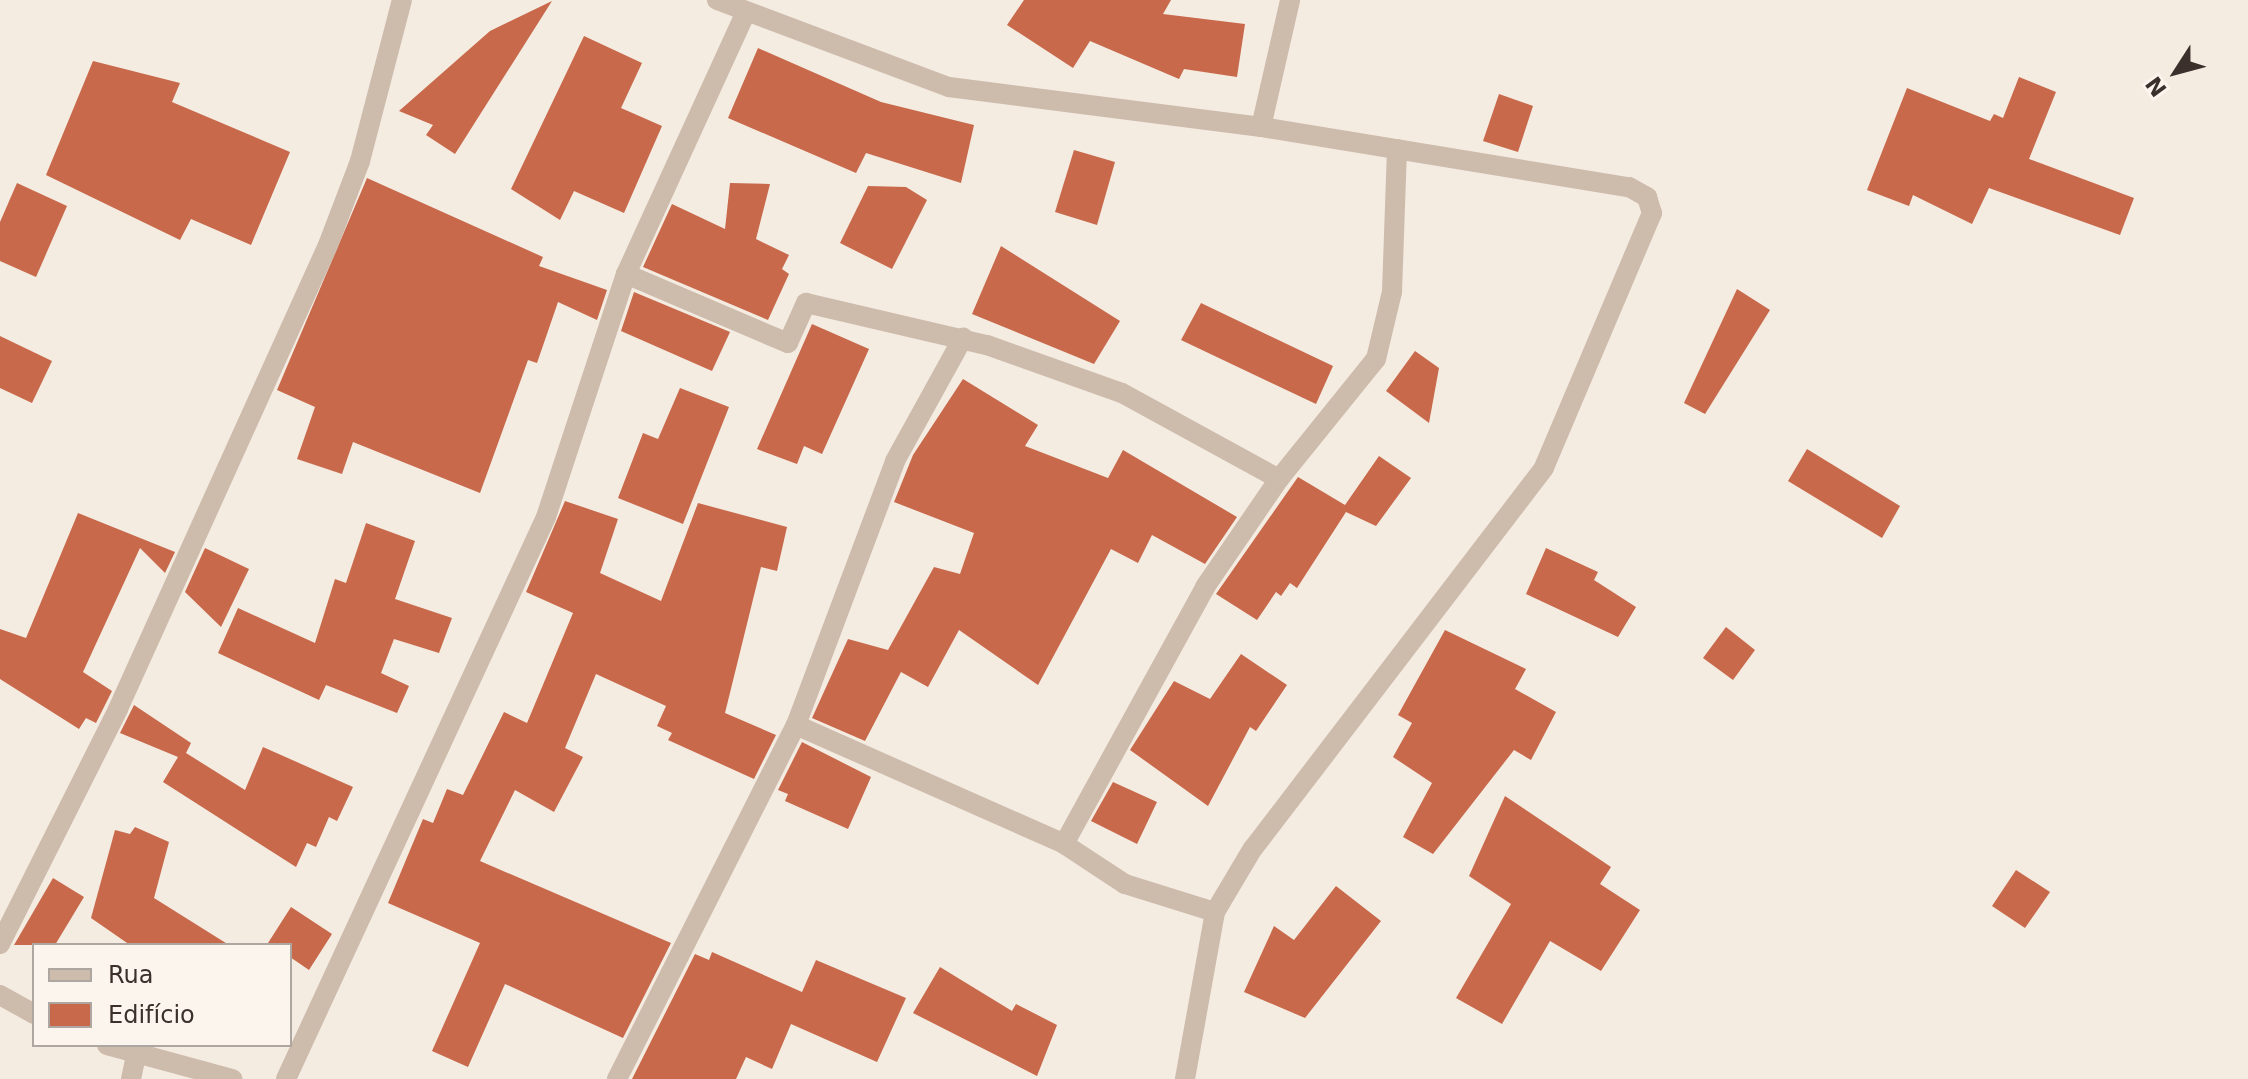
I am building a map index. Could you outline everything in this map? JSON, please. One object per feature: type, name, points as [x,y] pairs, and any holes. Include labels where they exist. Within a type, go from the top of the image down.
[{"type":"street","points":[[0,944],[118,709],[328,245],[360,161],[402,0]]},
{"type":"street","points":[[717,0],[744,16],[949,87],[1261,127],[1629,187],[1647,197],[1652,213],[1544,468],[1253,848],[1215,912],[1185,1079]]},
{"type":"street","points":[[1261,127],[1290,0]]},
{"type":"street","points":[[286,1079],[546,517],[626,274],[744,16]]},
{"type":"street","points":[[1064,844],[1205,587],[1279,479],[1376,359],[1392,292],[1397,149]]},
{"type":"street","points":[[626,274],[788,343],[806,303],[963,338],[1122,393],[1279,479]]},
{"type":"street","points":[[617,1079],[796,725],[895,461],[963,338]]},
{"type":"street","points":[[796,725],[1064,844],[1125,884],[1215,912]]},
{"type":"street","points":[[0,995],[32,1013]]},
{"type":"street","points":[[113,1047],[232,1079]]},
{"type":"street","points":[[131,1079],[136,1055]]},
{"type":"building","points":[[1024,0],[1171,0],[1163,14],[1245,24],[1237,77],[1184,69],[1179,79],[1090,41],[1073,68],[1007,25]]},
{"type":"building","points":[[552,1],[455,154],[426,135],[433,125],[399,111],[490,31]]},
{"type":"building","points":[[584,36],[642,63],[621,108],[662,126],[624,213],[574,191],[560,220],[511,189]]},
{"type":"building","points":[[758,48],[881,102],[974,125],[961,183],[866,153],[856,173],[728,118]]},
{"type":"building","points":[[93,61],[180,83],[172,102],[290,152],[251,245],[191,219],[180,240],[46,175]]},
{"type":"building","points":[[2019,77],[2056,92],[2029,159],[2134,198],[2120,235],[1989,188],[1972,224],[1913,195],[1909,206],[1867,190],[1907,88],[1990,121],[1994,114],[2003,118]]},
{"type":"building","points":[[1499,94],[1533,106],[1518,152],[1483,141]]},
{"type":"building","points":[[1074,150],[1115,162],[1097,225],[1055,212]]},
{"type":"building","points":[[367,178],[543,257],[539,266],[607,290],[597,320],[558,302],[537,363],[528,360],[480,493],[353,442],[342,474],[297,459],[315,407],[277,390]]},
{"type":"building","points":[[17,183],[67,206],[36,277],[0,261],[0,222]]},
{"type":"building","points":[[730,183],[770,184],[756,239],[789,255],[782,269],[789,274],[768,320],[643,267],[672,204],[725,229]]},
{"type":"building","points":[[868,186],[906,187],[927,200],[892,269],[840,243]]},
{"type":"building","points":[[1001,246],[1120,321],[1094,364],[972,314]]},
{"type":"building","points":[[1737,289],[1770,310],[1705,414],[1684,403]]},
{"type":"building","points":[[634,292],[730,332],[712,371],[621,331]]},
{"type":"building","points":[[1201,303],[1333,366],[1316,404],[1181,340]]},
{"type":"building","points":[[812,324],[869,349],[822,454],[804,446],[797,464],[757,449]]},
{"type":"building","points":[[0,336],[52,361],[32,403],[0,388]]},
{"type":"building","points":[[1415,351],[1439,368],[1429,423],[1386,391]]},
{"type":"building","points":[[963,379],[1038,425],[1025,446],[1108,478],[1123,450],[1237,517],[1205,564],[1152,535],[1138,563],[1111,549],[1038,685],[959,630],[928,687],[901,672],[865,741],[812,718],[848,639],[888,650],[934,567],[960,574],[974,533],[894,502],[913,455]]},
{"type":"building","points":[[680,388],[729,407],[683,524],[618,498],[643,433],[658,439]]},
{"type":"building","points":[[1807,449],[1900,506],[1882,538],[1788,481]]},
{"type":"building","points":[[1379,456],[1411,478],[1376,526],[1346,512],[1297,588],[1290,583],[1281,596],[1276,592],[1257,620],[1216,594],[1298,477],[1345,505]]},
{"type":"building","points":[[565,501],[618,519],[600,573],[661,601],[698,503],[787,527],[777,571],[761,567],[725,713],[776,735],[754,779],[668,740],[672,733],[657,726],[666,706],[596,674],[565,748],[583,757],[554,812],[515,790],[480,861],[671,943],[623,1038],[505,984],[468,1067],[432,1051],[480,943],[388,903],[423,819],[433,823],[447,789],[463,795],[504,712],[527,723],[573,613],[526,592]]},
{"type":"building","points":[[78,513],[175,552],[165,573],[140,548],[83,672],[112,691],[96,723],[86,718],[79,729],[0,679],[0,629],[26,638]]},
{"type":"building","points":[[366,523],[415,541],[395,599],[452,618],[439,653],[394,639],[381,673],[409,686],[397,713],[326,685],[319,700],[218,653],[238,608],[315,643],[335,579],[346,583]]},
{"type":"building","points":[[205,548],[249,569],[221,627],[185,592]]},
{"type":"building","points":[[1546,548],[1598,572],[1594,580],[1636,607],[1618,637],[1526,594]]},
{"type":"building","points":[[1726,627],[1755,650],[1733,680],[1703,658]]},
{"type":"building","points":[[1445,630],[1526,669],[1515,689],[1556,712],[1531,760],[1514,750],[1433,854],[1403,837],[1432,783],[1393,757],[1412,723],[1398,715]]},
{"type":"building","points":[[1241,654],[1287,685],[1256,731],[1250,727],[1208,806],[1130,750],[1174,681],[1210,699]]},
{"type":"building","points":[[134,705],[191,743],[186,753],[245,790],[263,747],[353,787],[337,821],[329,817],[316,847],[307,843],[296,867],[163,782],[178,757],[120,733]]},
{"type":"building","points":[[802,742],[871,777],[848,829],[785,801],[788,794],[778,790]]},
{"type":"building","points":[[1113,782],[1157,802],[1137,844],[1091,821]]},
{"type":"building","points":[[1505,796],[1611,867],[1600,884],[1640,910],[1601,971],[1550,941],[1502,1024],[1456,998],[1511,904],[1469,876]]},
{"type":"building","points":[[135,827],[169,842],[154,898],[226,943],[127,943],[91,918],[115,830],[130,834]]},
{"type":"building","points":[[2016,870],[2050,892],[2025,928],[1992,906]]},
{"type":"building","points":[[53,878],[84,897],[56,943],[14,945]]},
{"type":"building","points":[[1336,886],[1381,921],[1305,1018],[1244,992],[1274,926],[1294,940]]},
{"type":"building","points":[[291,907],[332,934],[309,970],[292,958],[292,943],[268,943]]},
{"type":"building","points":[[712,952],[802,992],[816,960],[906,998],[877,1062],[791,1024],[772,1069],[746,1057],[736,1079],[632,1079],[695,954],[709,960]]},
{"type":"building","points":[[940,967],[1012,1011],[1016,1004],[1057,1025],[1037,1076],[913,1013]]}]
